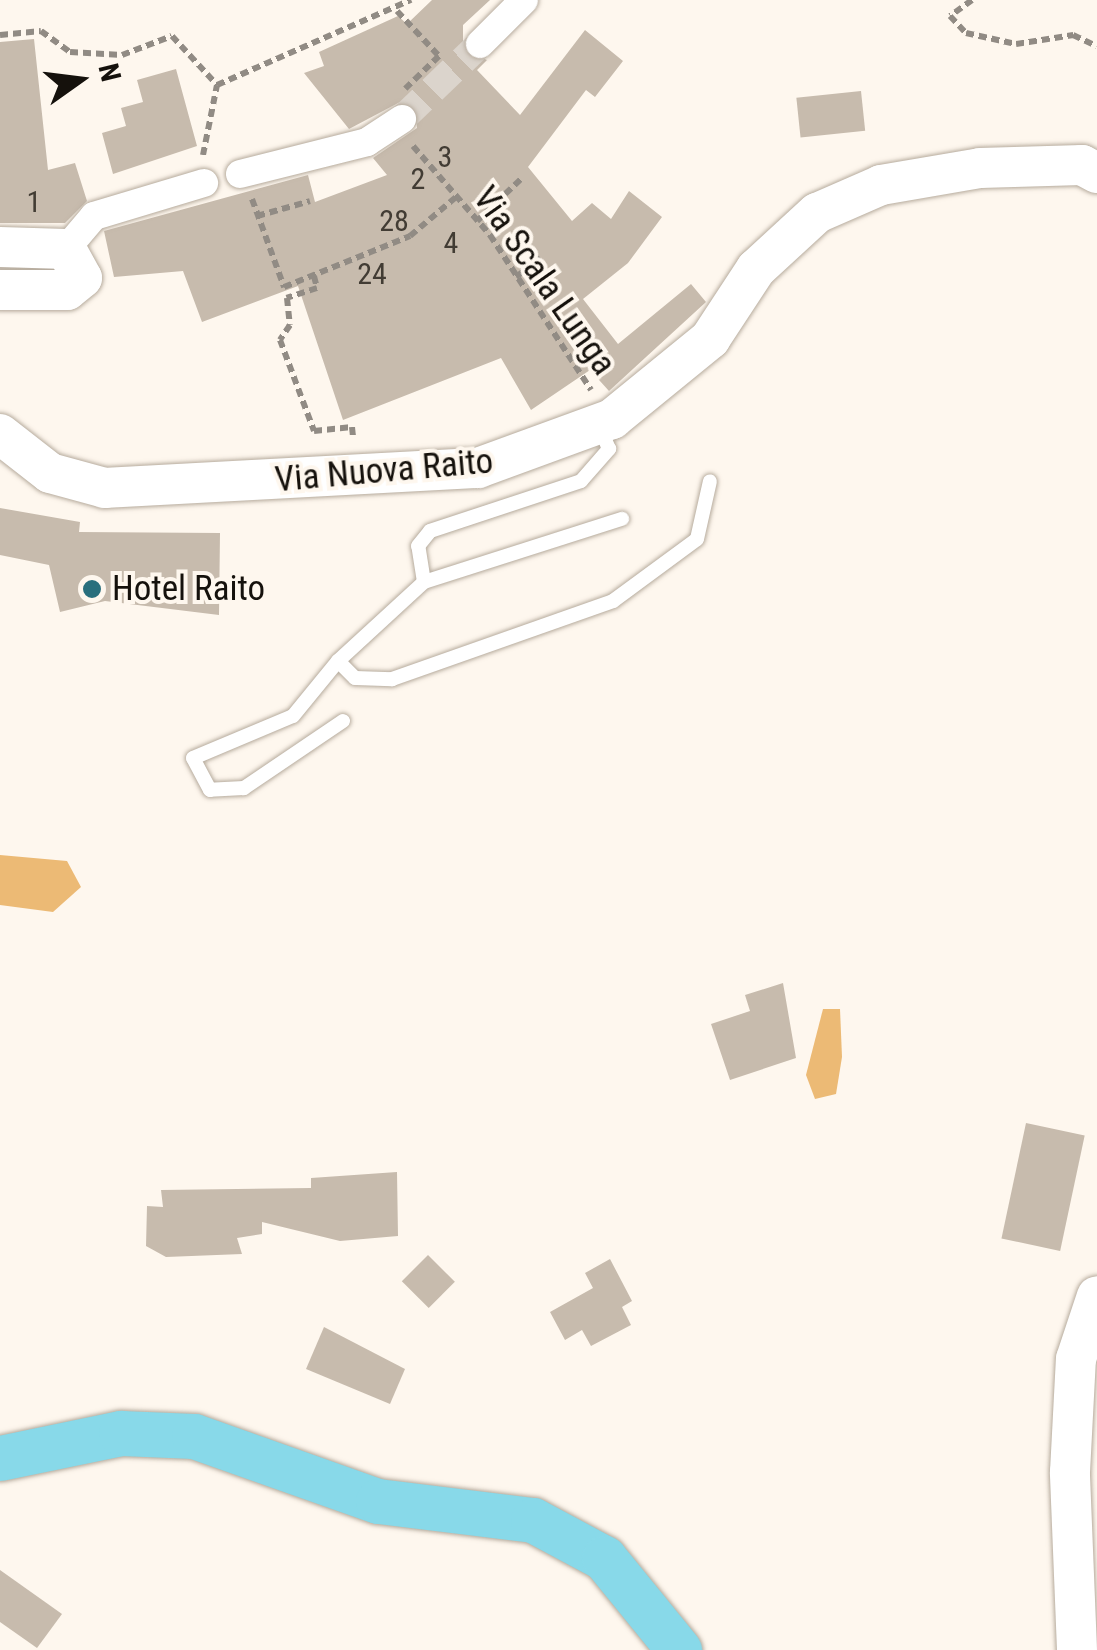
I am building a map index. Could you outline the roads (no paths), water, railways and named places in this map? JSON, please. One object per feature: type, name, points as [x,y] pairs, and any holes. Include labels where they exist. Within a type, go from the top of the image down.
[{"type":"main road","points":[[0,1458],[120,1433],[194,1436],[378,1501],[533,1520],[604,1558],[679,1650]]},
{"type":"street","points":[[480,44],[524,0]]},
{"type":"street","points":[[243,173],[399,123]]},
{"type":"street","name":"Via Nuova Raito","points":[[0,434],[50,473],[105,488],[478,468],[606,423],[710,339],[756,269],[817,213],[881,185],[980,168],[1082,166],[1097,173]]},
{"type":"street","points":[[66,249],[94,216],[201,184]]},
{"type":"street","points":[[0,247],[66,249]]},
{"type":"street","points":[[0,290],[67,290],[82,278],[66,249]]},
{"type":"street","points":[[1097,1296],[1076,1360],[1071,1453],[1080,1650],[1097,1649]]},
{"type":"lane","points":[[424,582],[418,546],[430,530],[580,481],[609,450],[606,423]]},
{"type":"lane","points":[[338,661],[356,678],[392,680],[614,600],[697,539],[710,482]]},
{"type":"lane","points":[[343,721],[244,788],[210,790],[193,758],[293,716],[338,661],[424,582],[622,519]]},
{"type":"tunnel","points":[[402,119],[480,44]]},
{"type":"place","name":"Hotel Raito","points":[[92,589]]}]
